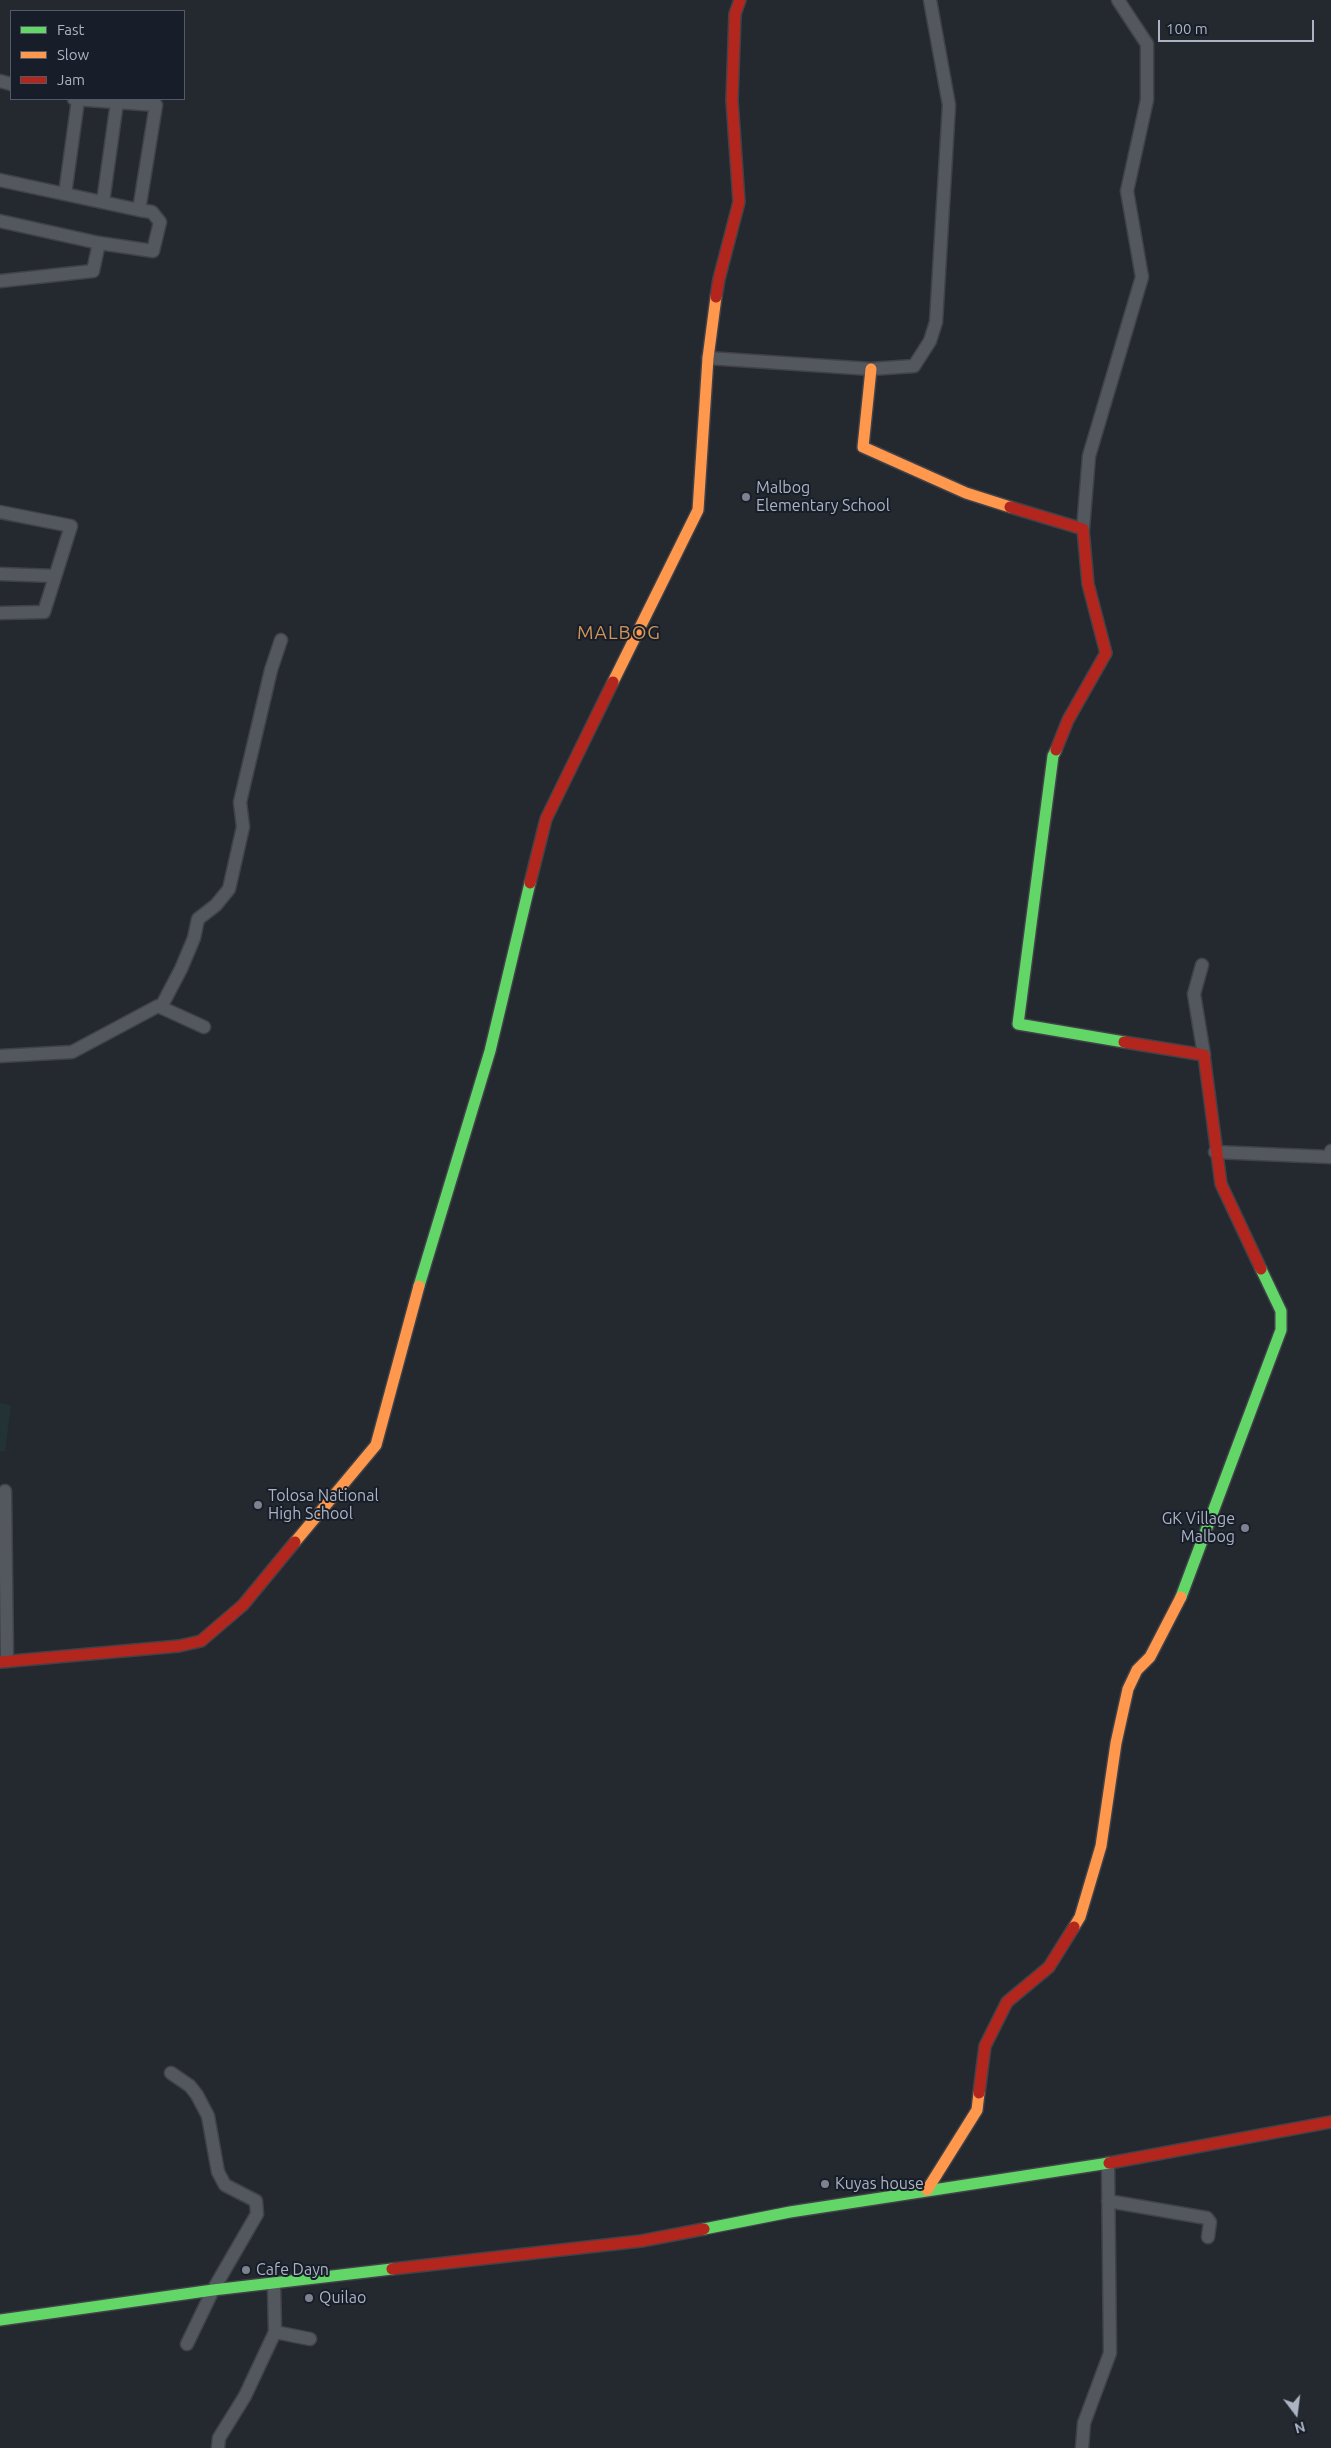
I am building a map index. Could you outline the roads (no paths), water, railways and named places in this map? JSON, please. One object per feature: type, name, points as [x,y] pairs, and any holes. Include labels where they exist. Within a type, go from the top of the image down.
[{"type":"street","points":[[5,1491],[3,1662],[179,1646],[201,1641],[243,1605],[376,1445],[428,1253],[490,1051],[546,819],[698,510],[708,358],[719,279],[739,202],[732,100],[735,14],[740,0]]},
{"type":"street","points":[[708,358],[871,369],[914,366],[930,342],[936,322],[948,105],[930,0]]},
{"type":"street","points":[[1118,0],[1147,44],[1147,100],[1127,191],[1142,277],[1089,456],[1083,529],[1088,584],[1106,653],[1068,720],[1053,756],[1018,1024],[1204,1055]]},
{"type":"street","points":[[65,194],[76,100]]},
{"type":"street","points":[[90,100],[156,105],[139,210]]},
{"type":"street","points":[[103,202],[117,102]]},
{"type":"street","points":[[0,180],[152,212],[160,222],[153,251],[99,243],[0,221]]},
{"type":"street","points":[[0,282],[93,271],[99,243]]},
{"type":"street","points":[[871,369],[863,447],[966,493],[1083,529]]},
{"type":"street","points":[[0,512],[71,526],[44,612],[0,612]]},
{"type":"street","points":[[0,574],[55,576]]},
{"type":"street","points":[[161,1007],[181,970],[194,938],[198,919],[216,905],[229,889],[243,827],[240,802],[271,670],[281,640]]},
{"type":"street","points":[[927,2190],[977,2110],[985,2046],[1007,2002],[1049,1967],[1080,1917],[1100,1846],[1116,1743],[1128,1689],[1137,1670],[1150,1657],[1186,1588],[1281,1330],[1282,1311],[1222,1184],[1215,1152],[1204,1055],[1194,994],[1202,965]]},
{"type":"street","points":[[0,1056],[72,1052],[158,1006],[204,1026]]},
{"type":"street","points":[[1215,1152],[1330,1157],[1331,1151]]},
{"type":"street","points":[[170,2073],[190,2086],[208,2116],[218,2172],[225,2185],[256,2201],[257,2214],[213,2290],[187,2344]]},
{"type":"street","points":[[0,2320],[213,2290],[274,2285],[462,2260],[641,2241],[790,2212],[1108,2163],[1331,2122]]},
{"type":"street","points":[[1082,2448],[1084,2423],[1110,2353],[1108,2163]]},
{"type":"street","points":[[1108,2202],[1207,2218],[1210,2222],[1208,2237]]},
{"type":"street","points":[[218,2448],[219,2438],[245,2396],[275,2332],[274,2285]]},
{"type":"street","points":[[275,2332],[310,2339]]},
{"type":"place","name":"Malbog Elementary School","points":[[746,497]]},
{"type":"place","name":"Tolosa National High School","points":[[258,1505]]},
{"type":"place","name":"GK Village Malbog","points":[[1245,1528]]},
{"type":"place","name":"Kuyas house","points":[[825,2184]]},
{"type":"place","name":"Cafe Dayn","points":[[246,2270]]},
{"type":"place","name":"Quilao","points":[[309,2298]]},
{"type":"district","name":"MALBOG","points":[[619,633]]}]
